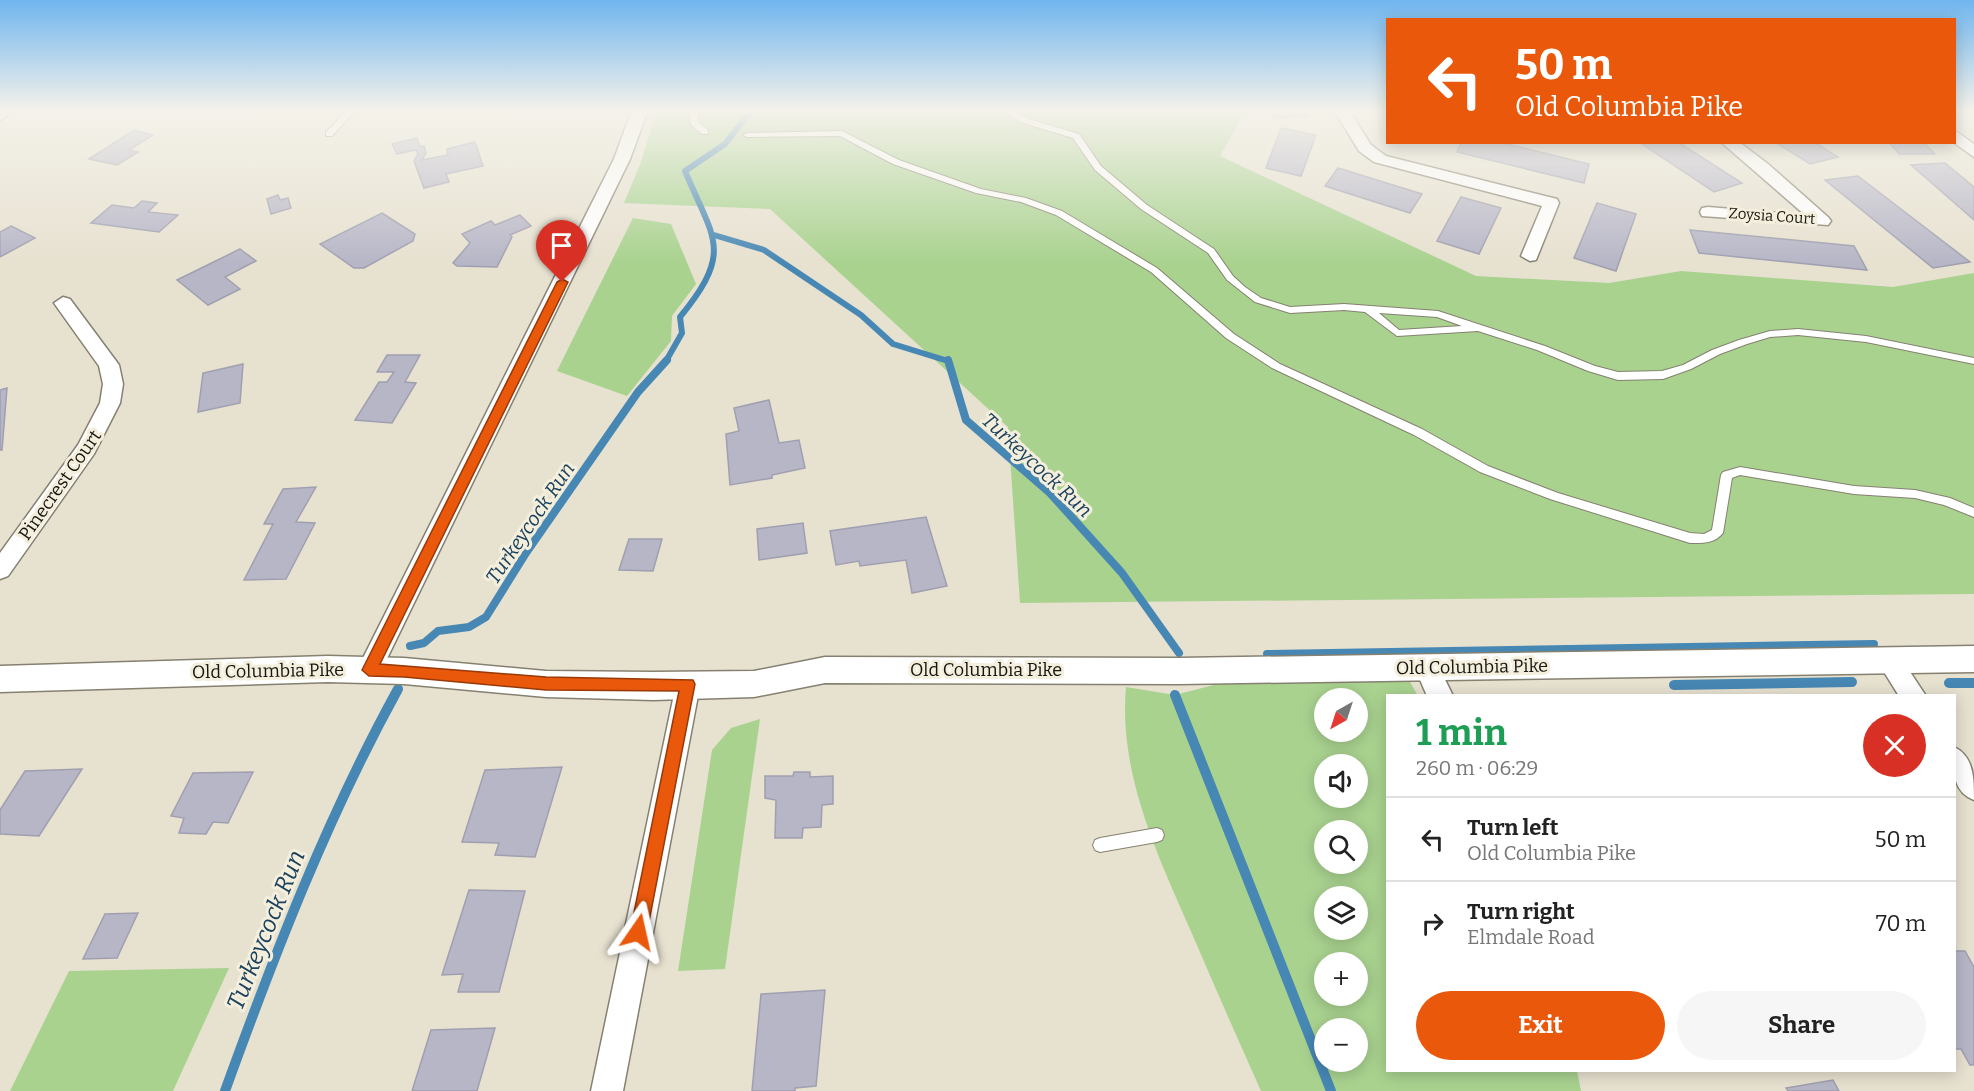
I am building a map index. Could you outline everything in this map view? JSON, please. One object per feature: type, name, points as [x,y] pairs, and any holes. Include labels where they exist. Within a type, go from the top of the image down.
[{"type":"street","points":[[369,670],[621,161]]},
{"type":"street","points":[[1387,161],[1551,203],[1530,256]]},
{"type":"street","name":"Zoysia Court","points":[[1708,212],[1822,220],[1754,161]]},
{"type":"street","name":"Pinecrest Court","points":[[0,570],[87,449],[110,403],[113,384],[109,365],[63,303]]},
{"type":"street","points":[[1888,659],[1912,694]]},
{"type":"street","name":"Old Columbia Pike","points":[[0,679],[187,672],[404,670],[546,684],[754,684],[825,670],[1191,671],[1974,659]]},
{"type":"street","points":[[1427,668],[1439,694]]},
{"type":"street","points":[[607,1091],[687,684]]},
{"type":"street","points":[[1956,762],[1974,789]]},
{"type":"lane","points":[[894,161],[979,191],[1023,200],[1059,213],[1154,270],[1230,336],[1276,366],[1418,432],[1484,469],[1554,495],[1690,538],[1706,539],[1717,533],[1727,475],[1740,471],[1854,490],[1915,494],[1946,501],[1974,513]]},
{"type":"lane","points":[[1093,161],[1098,168],[1144,207],[1211,251],[1230,278],[1258,300],[1290,310],[1333,307],[1438,314],[1482,327],[1592,369],[1618,376],[1663,375],[1687,368],[1743,342],[1770,334],[1798,332],[1866,339],[1974,362]]},
{"type":"lane","points":[[1369,310],[1397,333],[1482,327]]},
{"type":"lane","points":[[1100,845],[1157,835]]},
{"type":"green space","points":[[1230,161],[1476,276],[1609,283],[1681,271],[1893,287],[1974,273],[1974,594],[1020,603],[1008,427],[770,209],[624,203],[641,162]]},
{"type":"green space","points":[[633,218],[671,224],[696,284],[672,316],[671,341],[627,396],[557,371]]},
{"type":"green space","points":[[1229,681],[1410,682],[1417,694],[1386,694],[1386,1072],[1577,1072],[1581,1091],[1261,1091],[1155,846],[1135,783],[1128,752],[1125,719],[1126,687],[1175,695]]},
{"type":"green space","points":[[760,719],[725,969],[678,971],[712,750],[731,728]]},
{"type":"green space","points":[[229,968],[173,1091],[10,1091],[69,971]]},
{"type":"building","points":[[98,161],[124,161],[117,165]]},
{"type":"building","points":[[414,161],[481,161],[483,166],[446,174],[449,182],[424,188]]},
{"type":"building","points":[[1269,161],[1307,161],[1301,176],[1266,168]]},
{"type":"building","points":[[1494,161],[1576,161],[1589,164],[1584,183]]},
{"type":"building","points":[[1667,161],[1708,161],[1742,183],[1714,192]]},
{"type":"building","points":[[1805,161],[1822,161],[1810,164]]},
{"type":"building","points":[[1945,163],[1974,187],[1974,220],[1911,165]]},
{"type":"building","points":[[1338,168],[1422,194],[1410,213],[1325,186]]},
{"type":"building","points":[[1858,176],[1970,262],[1933,268],[1825,180]]},
{"type":"building","points":[[278,195],[280,200],[288,198],[291,208],[271,214],[267,199]]},
{"type":"building","points":[[1461,197],[1501,208],[1479,254],[1437,241]]},
{"type":"building","points":[[142,201],[157,203],[148,212],[178,215],[159,232],[91,223],[112,205],[134,208]]},
{"type":"building","points":[[1597,203],[1636,214],[1616,271],[1574,258]]},
{"type":"building","points":[[382,213],[415,234],[413,241],[364,268],[354,268],[320,244]]},
{"type":"building","points":[[520,215],[531,226],[510,235],[512,237],[497,267],[457,266],[453,263],[470,243],[462,234],[491,221],[495,225]]},
{"type":"building","points":[[11,226],[35,238],[0,257],[0,232]]},
{"type":"building","points":[[1690,230],[1854,246],[1867,270],[1699,253]]},
{"type":"building","points":[[240,249],[256,261],[225,277],[240,289],[208,305],[177,280]]},
{"type":"building","points":[[387,355],[420,355],[405,382],[416,383],[392,423],[355,420],[379,382],[387,382],[394,372],[377,372]]},
{"type":"building","points":[[243,364],[240,403],[198,412],[203,373]]},
{"type":"building","points":[[7,388],[2,450],[0,450],[0,390]]},
{"type":"building","points":[[769,400],[779,443],[799,440],[805,468],[772,475],[772,478],[730,485],[726,434],[739,431],[734,408]]},
{"type":"building","points":[[316,487],[296,522],[315,523],[286,579],[244,580],[273,524],[264,524],[283,489]]},
{"type":"building","points":[[926,517],[947,586],[912,593],[906,560],[860,566],[859,561],[836,565],[830,531]]},
{"type":"building","points":[[803,523],[807,553],[759,560],[757,529]]},
{"type":"building","points":[[629,539],[662,539],[653,571],[619,570]]},
{"type":"building","points":[[562,767],[535,857],[495,855],[499,843],[462,842],[485,770]]},
{"type":"building","points":[[82,769],[39,836],[0,834],[0,810],[25,771]]},
{"type":"building","points":[[253,772],[228,823],[213,822],[206,834],[179,833],[184,818],[171,816],[193,773]]},
{"type":"building","points":[[794,772],[810,772],[810,777],[833,776],[833,804],[822,805],[821,827],[803,828],[802,838],[775,838],[776,800],[765,798],[765,776],[793,776]]},
{"type":"building","points":[[469,890],[525,891],[499,992],[458,992],[463,974],[442,975]]},
{"type":"building","points":[[138,913],[117,958],[83,959],[105,914]]},
{"type":"building","points":[[1956,951],[1965,951],[1974,967],[1974,1065],[1970,1065],[1961,1049],[1956,1049]]},
{"type":"building","points":[[825,990],[816,1086],[795,1088],[795,1091],[752,1091],[761,994]]},
{"type":"building","points":[[495,1028],[477,1091],[412,1091],[431,1030]]},
{"type":"building","points":[[1833,1080],[1839,1091],[1788,1091],[1786,1088]]},
{"type":"waterway","name":"Turkeycock Run","points":[[666,361],[682,333],[680,317],[697,295],[708,276],[713,260],[714,245],[710,230],[685,171],[700,161]]},
{"type":"waterway","name":"Turkeycock Run","points":[[714,235],[764,250],[861,315],[893,344],[948,361]]},
{"type":"waterway","name":"Turkeycock Run","points":[[410,646],[424,643],[438,631],[469,627],[486,617],[526,553],[638,392],[667,360]]},
{"type":"waterway","name":"Turkeycock Run","points":[[948,360],[966,420],[1050,493],[1122,573],[1179,653]]},
{"type":"waterway","points":[[1267,654],[1874,644]]},
{"type":"waterway","points":[[1674,685],[1852,682]]},
{"type":"waterway","points":[[1949,683],[1974,683]]},
{"type":"waterway","name":"Turkeycock Run","points":[[225,1091],[263,988],[325,836],[398,689]]},
{"type":"waterway","name":"Turkeycock Run","points":[[1175,695],[1331,1091]]},
{"type":"route","points":[[562,282],[472,458],[369,670],[404,670],[546,684],[653,686],[687,684],[638,932]]}]
